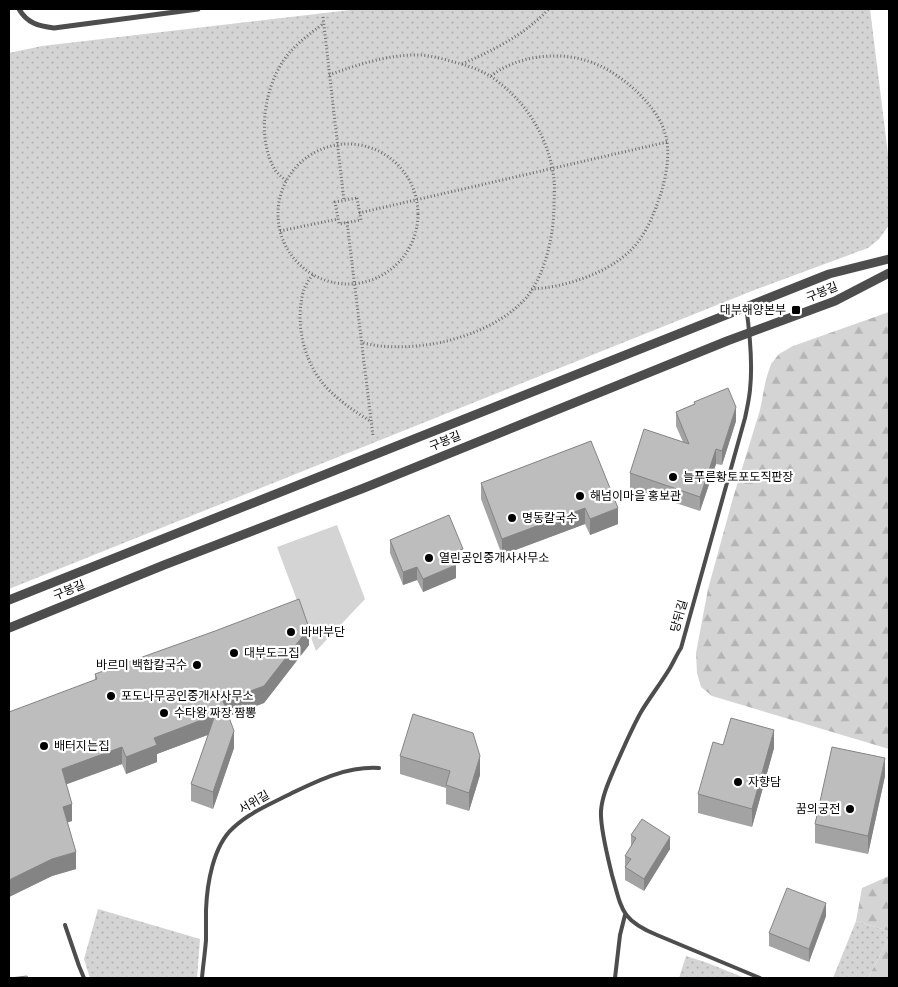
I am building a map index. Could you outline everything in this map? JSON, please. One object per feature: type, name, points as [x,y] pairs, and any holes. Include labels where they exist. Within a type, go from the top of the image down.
[{"type":"street","points":[[19,9],[29,21],[40,26],[54,28],[198,9]]},
{"type":"street","name":"구봉길","points":[[9,600],[746,306],[829,274],[889,259]]},
{"type":"street","name":"구봉길","points":[[9,628],[750,333],[835,301],[889,273]]},
{"type":"lane","name":"당뒤길","points":[[625,915],[609,864],[601,812],[603,799],[622,750],[641,712],[681,648],[745,418],[750,390],[751,365],[750,333],[746,306]]},
{"type":"lane","name":"서위길","points":[[202,978],[209,878],[221,843],[231,829],[250,814],[333,775],[366,767],[379,768]]},
{"type":"lane","points":[[615,978],[620,935],[625,915],[643,929],[760,978]]},
{"type":"lane","points":[[65,925],[84,978]]},
{"type":"path","points":[[462,64],[498,48],[523,32],[549,9]]},
{"type":"path","points":[[323,17],[344,201]]},
{"type":"path","points":[[286,181],[276,172],[269,158],[264,126],[270,89],[278,70],[290,52],[310,33],[323,24]]},
{"type":"path","points":[[329,75],[370,61],[422,55],[462,64],[490,76],[510,92],[526,109],[539,129],[547,148],[554,180],[553,226],[547,253],[539,276],[526,297],[506,316],[484,329],[438,343],[413,346],[385,346],[361,342]]},
{"type":"path","points":[[490,76],[516,62],[537,57],[560,56],[585,60],[605,68],[641,94],[655,112],[664,130],[667,142],[664,183],[646,231],[632,249],[613,265],[586,277],[560,285],[531,289]]},
{"type":"path","points":[[359,213],[667,142]]},
{"type":"path","points":[[338,145],[358,145],[377,151],[394,162],[407,178],[416,196],[418,216],[414,236],[405,254],[392,269],[374,279],[354,284],[333,282],[313,275],[296,261],[284,244],[280,231],[278,201],[286,181],[299,164],[317,151],[338,145]]},
{"type":"path","points":[[357,198],[359,213],[361,220],[339,224],[335,202],[357,198]]},
{"type":"path","points":[[280,231],[338,218]]},
{"type":"path","points":[[347,222],[372,436]]},
{"type":"path","points":[[313,275],[306,285],[300,313],[303,345],[324,385],[337,398],[371,422]]},
{"type":"green space","points":[[359,9],[870,9],[889,162],[889,225],[879,239],[868,248],[757,289],[9,589],[9,53],[42,46]]},
{"type":"green space","points":[[889,312],[889,749],[712,696],[701,687],[697,673],[696,653],[708,589],[760,410],[771,364],[779,354],[793,346]]},
{"type":"green space","points":[[337,525],[365,599],[316,651],[277,547]]},
{"type":"green space","points":[[889,876],[889,931],[856,921],[862,888]]},
{"type":"green space","points":[[98,909],[200,939],[197,978],[90,978],[84,959]]},
{"type":"green space","points":[[856,921],[889,931],[889,939],[868,978],[833,978]]},
{"type":"green space","points":[[889,939],[889,978],[868,978]]},
{"type":"green space","points":[[686,956],[705,962],[745,978],[679,978]]},
{"type":"building","points":[[728,388],[736,407],[722,451],[716,449],[700,497],[630,473],[644,429],[689,444],[676,412],[695,404],[694,402]]},
{"type":"building","points":[[591,441],[618,508],[590,519],[585,508],[502,539],[481,483]]},
{"type":"building","points":[[449,515],[463,549],[451,554],[456,565],[423,579],[417,567],[403,572],[390,540]]},
{"type":"building","points":[[299,599],[309,628],[264,686],[223,701],[234,731],[213,792],[191,784],[215,715],[154,738],[157,745],[126,757],[122,747],[62,769],[72,804],[63,807],[76,852],[52,859],[9,880],[9,712],[97,679],[95,674]]},
{"type":"building","points":[[413,714],[473,733],[480,756],[469,793],[446,785],[450,771],[400,756]]},
{"type":"building","points":[[731,718],[774,730],[752,809],[698,794],[713,742],[723,745]]},
{"type":"building","points":[[832,747],[885,758],[868,836],[815,824]]},
{"type":"building","points":[[642,819],[670,837],[644,879],[625,867],[631,859],[625,856],[636,838],[631,835]]},
{"type":"building","points":[[787,888],[826,903],[809,949],[769,933]]},
{"type":"building","points":[[27,976],[28,978],[10,978]]},
{"type":"place","name":"대부해양본부","points":[[796,310]]},
{"type":"place","name":"늘푸른황토포도직판장","points":[[673,477]]},
{"type":"place","name":"해넘이마을 홍보관","points":[[580,496]]},
{"type":"place","name":"명동칼국수","points":[[512,518]]},
{"type":"place","name":"열린공인중개사사무소","points":[[429,558]]},
{"type":"place","name":"바바부단","points":[[291,632]]},
{"type":"place","name":"대부도그집","points":[[234,653]]},
{"type":"place","name":"바르미 백합칼국수","points":[[197,665]]},
{"type":"place","name":"포도나무공인중개사사무소","points":[[111,696]]},
{"type":"place","name":"수타왕 짜장 짬뽕","points":[[164,713]]},
{"type":"place","name":"배터지는집","points":[[44,746]]},
{"type":"place","name":"자향담","points":[[738,782]]},
{"type":"place","name":"꿈의궁전","points":[[850,809]]}]
